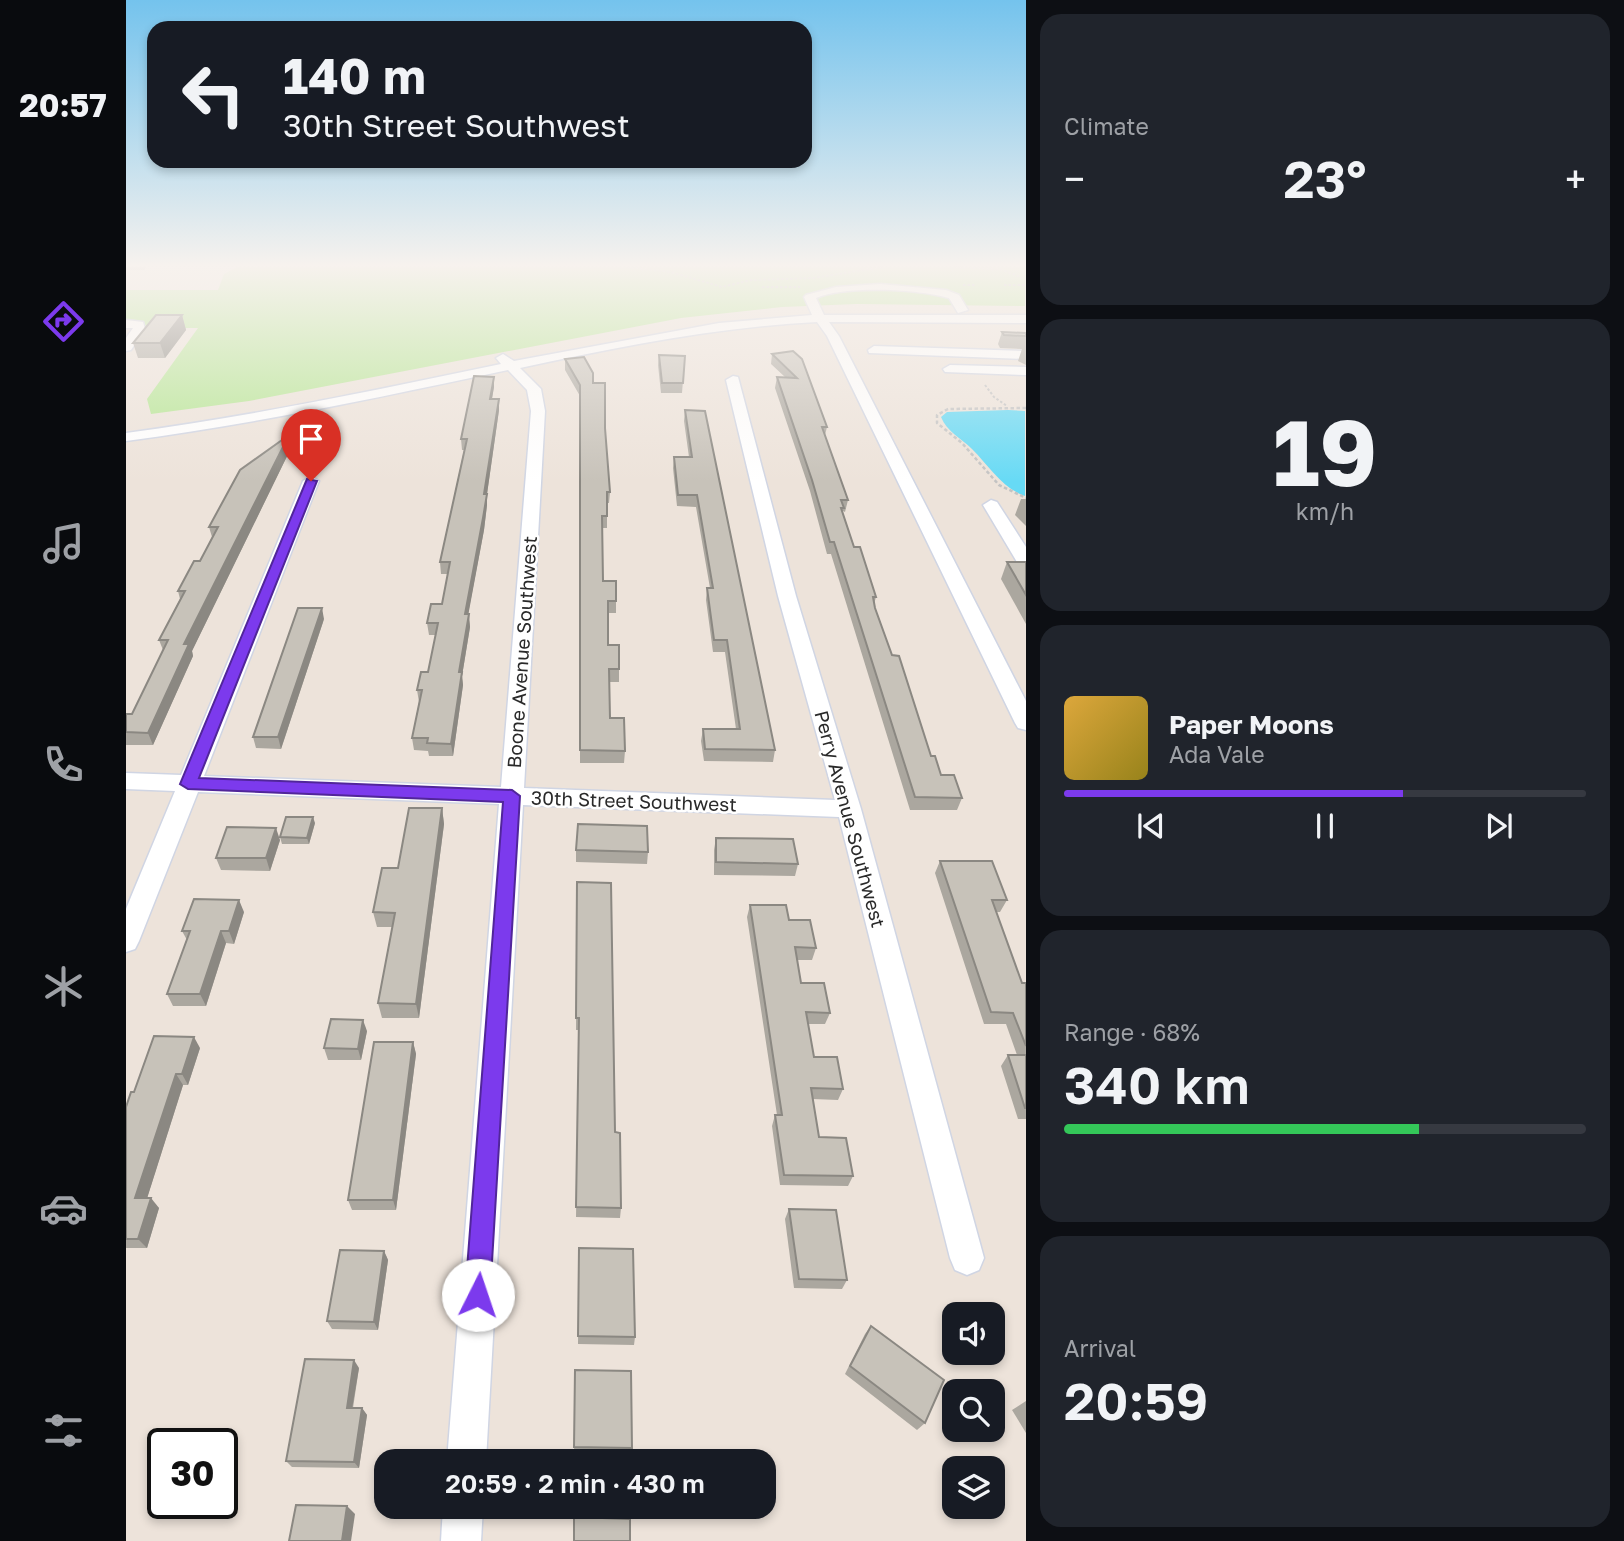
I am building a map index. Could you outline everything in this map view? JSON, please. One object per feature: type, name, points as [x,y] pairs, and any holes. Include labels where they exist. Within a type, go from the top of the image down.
[{"type":"street","points":[[126,425],[225,412],[648,339]]},
{"type":"street","points":[[874,350],[1026,355]]},
{"type":"street","points":[[991,353],[1001,369]]},
{"type":"street","points":[[126,437],[239,422],[508,362]]},
{"type":"street","name":"Boone Avenue Southwest","points":[[467,1449],[538,411],[534,390],[508,362]]},
{"type":"street","points":[[950,369],[1026,371]]},
{"type":"street","name":"Perry Avenue Southwest","points":[[733,380],[787,596],[849,809],[967,1258]]},
{"type":"street","points":[[126,941],[311,481]]},
{"type":"street","points":[[991,505],[1026,562]]},
{"type":"street","name":"30th Street Southwest","points":[[126,781],[849,809]]},
{"type":"street","points":[[461,1541],[462,1519]]},
{"type":"lane","points":[[834,339],[1026,723]]},
{"type":"path","points":[[968,369],[1008,408]]},
{"type":"path","points":[[1026,408],[948,409],[937,415],[937,423],[962,443],[999,485],[1026,498]]},
{"type":"green space","points":[[190,339],[572,339],[249,401],[151,414],[147,399]]},
{"type":"water","points":[[1025,411],[1025,496],[1009,488],[951,431],[941,417],[947,412]]},
{"type":"building","points":[[136,339],[163,339],[160,343],[133,343]]},
{"type":"building","points":[[793,351],[802,359],[827,427],[822,427],[848,500],[841,500],[844,508],[841,508],[854,547],[860,547],[876,597],[873,597],[875,608],[892,655],[899,656],[931,756],[935,756],[941,775],[954,775],[962,798],[915,797],[834,542],[830,542],[777,377],[797,378],[772,354]]},
{"type":"building","points":[[659,355],[685,356],[683,383],[662,383]]},
{"type":"building","points":[[584,357],[593,373],[593,383],[605,383],[610,492],[607,492],[607,516],[602,516],[603,581],[616,581],[616,601],[608,601],[608,645],[619,645],[619,669],[609,669],[610,718],[624,718],[625,751],[580,750],[580,385],[565,359]]},
{"type":"building","points":[[474,376],[494,377],[490,399],[499,399],[484,494],[487,494],[465,614],[469,614],[451,744],[427,743],[428,738],[412,738],[422,690],[417,690],[421,672],[428,672],[438,623],[427,623],[431,604],[442,604],[450,562],[440,562],[467,439],[461,439]]},
{"type":"building","points":[[685,410],[705,411],[775,750],[705,749],[703,729],[740,729],[727,640],[714,640],[707,588],[713,588],[697,495],[678,495],[674,457],[692,457]]},
{"type":"building","points":[[289,435],[184,644],[189,644],[148,733],[126,732],[126,714],[132,714],[168,640],[159,640],[185,591],[178,591],[194,561],[200,561],[218,527],[209,527],[240,470]]},
{"type":"building","points":[[1007,562],[1026,562],[1026,595]]},
{"type":"building","points":[[298,608],[322,608],[278,737],[253,737]]},
{"type":"building","points":[[409,808],[442,808],[416,1004],[378,1003],[395,913],[373,912],[382,868],[398,868]]},
{"type":"building","points":[[286,817],[313,817],[307,838],[280,837]]},
{"type":"building","points":[[578,824],[647,826],[648,852],[576,850]]},
{"type":"building","points":[[227,827],[276,828],[266,858],[216,858]]},
{"type":"building","points":[[716,838],[793,839],[798,864],[716,862]]},
{"type":"building","points":[[940,861],[992,861],[1007,900],[992,900],[1022,983],[1026,983],[1026,1046],[1013,1013],[991,1012]]},
{"type":"building","points":[[577,882],[611,883],[615,1132],[620,1133],[621,1208],[576,1207],[579,1018],[576,1018]]},
{"type":"building","points":[[194,899],[239,900],[229,931],[221,931],[200,994],[167,994],[190,931],[182,931]]},
{"type":"building","points":[[750,905],[786,905],[789,920],[810,920],[816,948],[795,947],[801,983],[824,983],[830,1013],[806,1012],[814,1057],[837,1057],[843,1089],[811,1088],[819,1137],[846,1138],[853,1176],[784,1175],[775,1115],[782,1115]]},
{"type":"building","points":[[331,1019],[363,1020],[358,1049],[324,1048]]},
{"type":"building","points":[[154,1036],[194,1037],[182,1074],[176,1074],[135,1198],[151,1198],[138,1239],[126,1239],[126,1107]]},
{"type":"building","points":[[374,1042],[413,1042],[393,1200],[348,1200]]},
{"type":"building","points":[[1008,1055],[1026,1055],[1026,1108],[1025,1108]]},
{"type":"building","points":[[789,1209],[836,1210],[847,1280],[799,1279]]},
{"type":"building","points":[[579,1248],[633,1249],[635,1337],[578,1336]]},
{"type":"building","points":[[340,1250],[384,1251],[374,1322],[327,1321]]},
{"type":"building","points":[[871,1326],[943,1379],[925,1423],[850,1366]]},
{"type":"building","points":[[305,1359],[354,1360],[347,1408],[362,1408],[354,1462],[286,1461]]},
{"type":"building","points":[[575,1370],[631,1371],[632,1448],[574,1447]]},
{"type":"building","points":[[296,1505],[347,1506],[342,1541],[289,1541]]},
{"type":"building","points":[[574,1519],[630,1519],[630,1541],[574,1541]]},
{"type":"route","points":[[311,481],[188,784],[512,796],[478,1295]]}]
